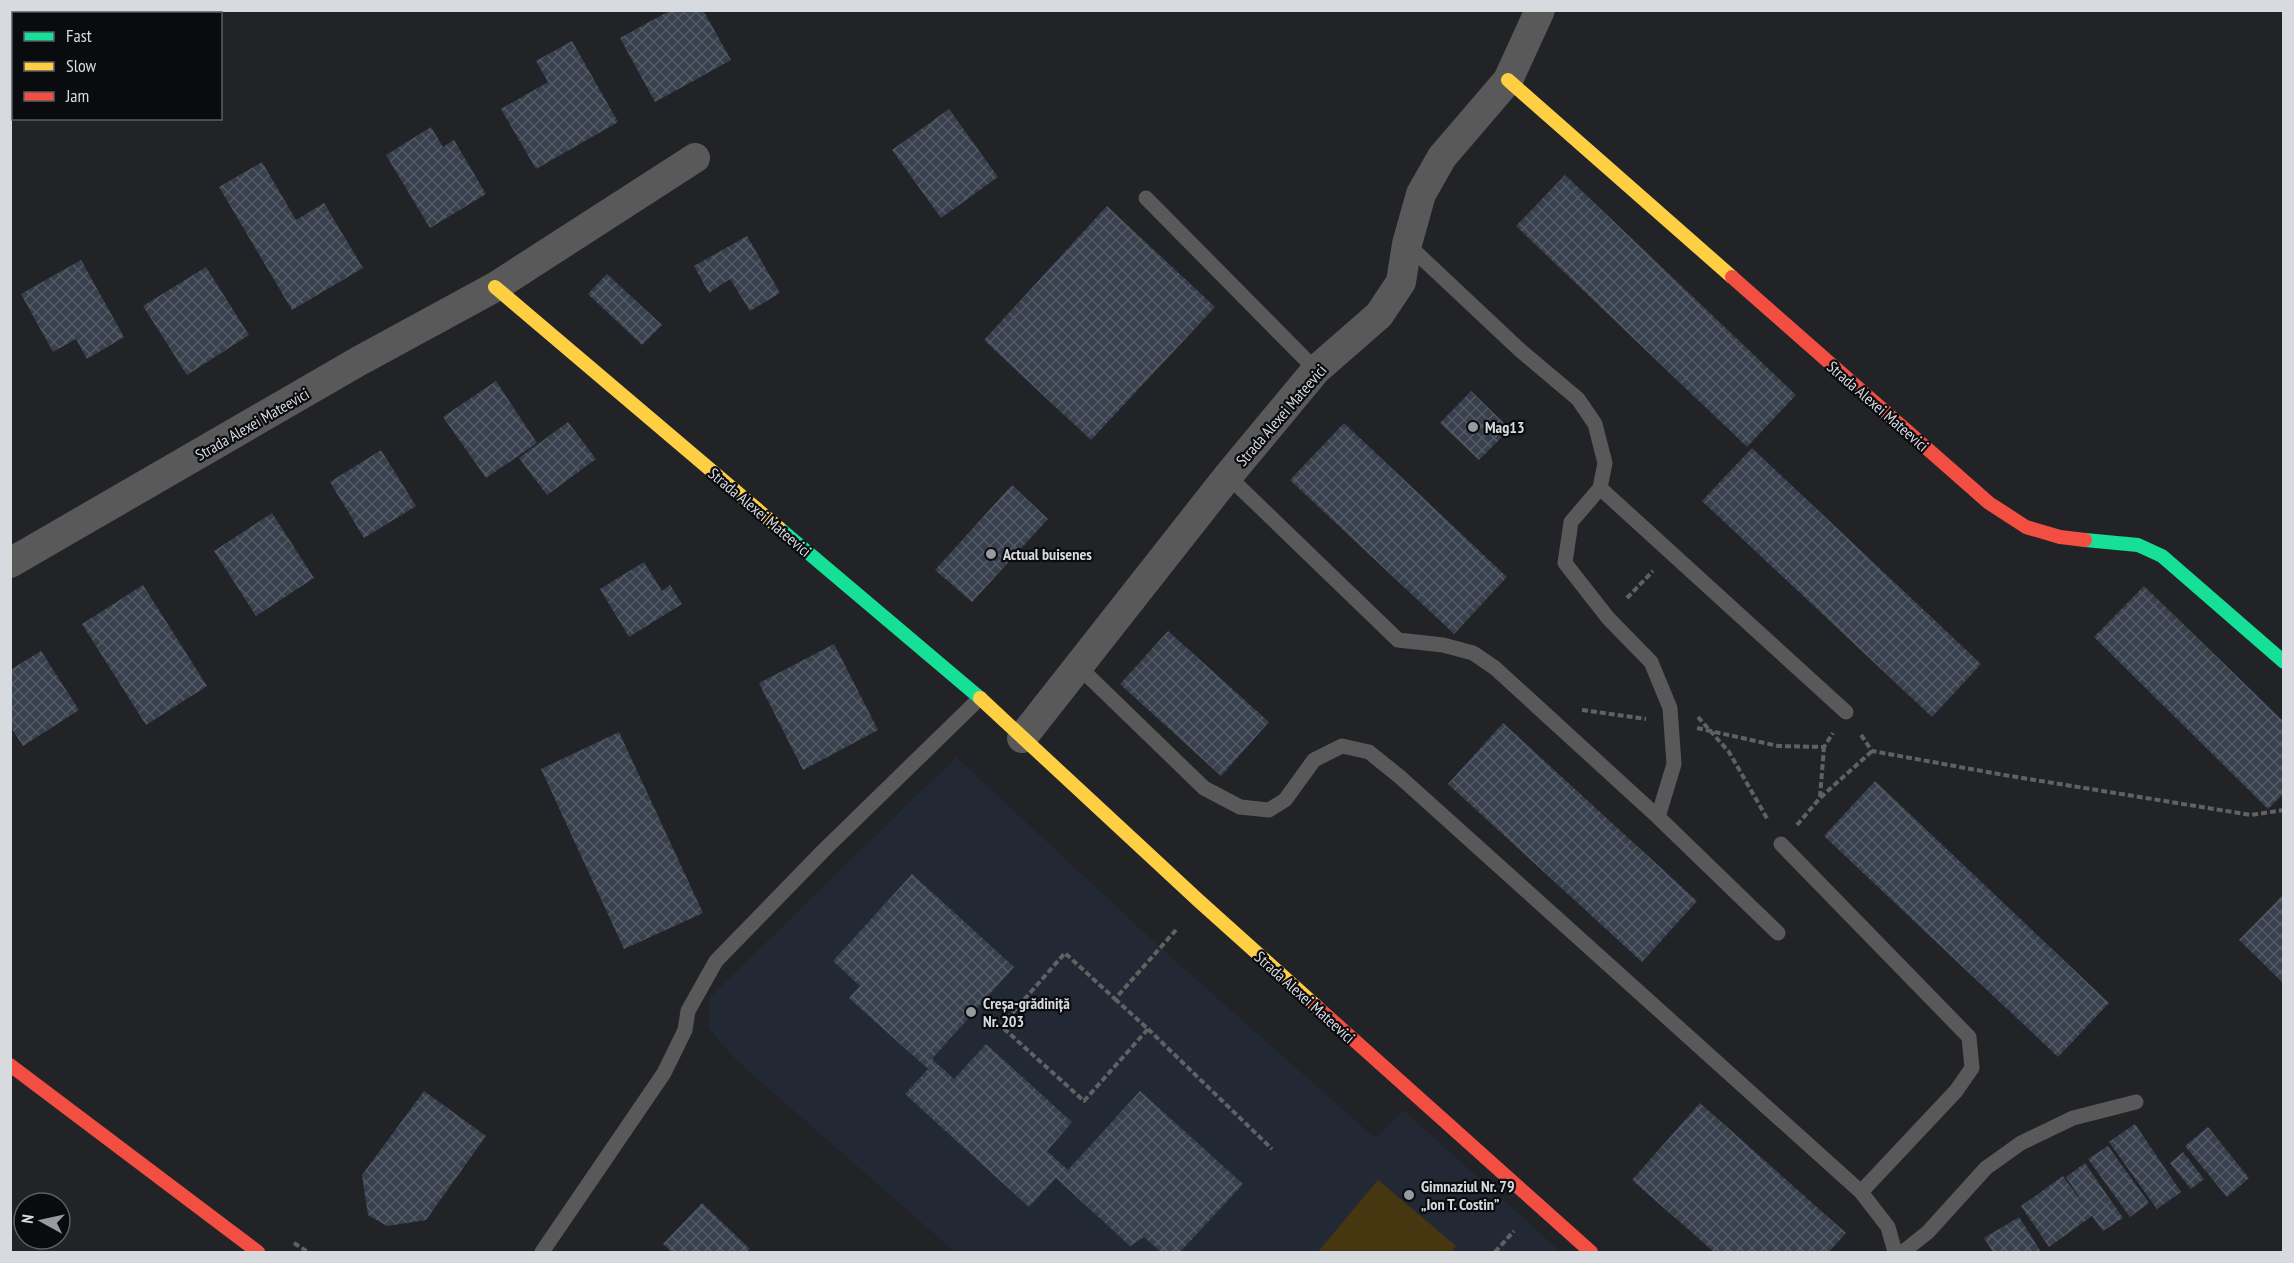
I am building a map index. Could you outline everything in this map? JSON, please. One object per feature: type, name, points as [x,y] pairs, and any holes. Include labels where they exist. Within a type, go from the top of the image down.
[{"type":"street","name":"Strada Alexei Mateevici","points":[[1022,738],[1228,476],[1316,370],[1379,315],[1401,282],[1407,244],[1421,194],[1442,157],[1508,80],[1540,10]]},
{"type":"street","name":"Strada Alexei Mateevici","points":[[1508,80],[1989,503],[2026,527],[2060,537],[2139,545],[2162,556],[2283,662]]},
{"type":"street","name":"Strada Alexei Mateevici","points":[[10,563],[359,361],[495,287],[695,158]]},
{"type":"street","name":"Strada Alexei Mateevici","points":[[495,287],[980,698],[1199,902],[1591,1252]]},
{"type":"street","points":[[10,1065],[258,1252]]},
{"type":"lane","points":[[1146,198],[1316,370]]},
{"type":"lane","points":[[1407,244],[1521,351],[1578,399],[1595,424],[1605,463],[1600,488],[1572,522],[1564,562],[1608,618],[1651,662],[1670,708],[1674,764],[1658,817]]},
{"type":"lane","points":[[1228,476],[1398,640],[1443,645],[1473,653],[1495,668],[1658,817],[1778,933]]},
{"type":"lane","points":[[1600,488],[1846,712]]},
{"type":"lane","points":[[1079,667],[1204,788],[1240,807],[1269,810],[1285,800],[1314,760],[1342,746],[1369,752],[1400,777],[1861,1192],[1888,1227],[1895,1252]]},
{"type":"lane","points":[[542,1252],[664,1073],[685,1030],[688,1011],[716,961],[825,849],[980,698]]},
{"type":"lane","points":[[1781,844],[1969,1037],[1972,1068],[1961,1083],[1861,1192]]},
{"type":"lane","points":[[1902,1252],[1928,1232],[1986,1168],[2021,1143],[2073,1118],[2136,1102]]},
{"type":"path","points":[[1608,618],[1671,553]]},
{"type":"path","points":[[1846,712],[1872,751],[2004,776],[2251,815],[2283,810]]},
{"type":"path","points":[[1696,714],[1729,752],[1781,844],[1820,798],[1872,751]]},
{"type":"path","points":[[1820,798],[1824,747]]},
{"type":"path","points":[[1115,999],[1199,902]]},
{"type":"path","points":[[1148,1029],[1084,1101],[1001,1026],[1065,953],[1148,1029],[1272,1149]]},
{"type":"shaded area","name":"Creșa-grădiniță Nr. 203","points":[[956,757],[1161,948],[1375,1138],[1403,1110],[1561,1252],[955,1252],[735,1059],[708,1028],[710,997]]},
{"type":"shaded area","points":[[1378,1180],[1456,1246],[1451,1252],[1318,1252]]},
{"type":"building","points":[[671,10],[703,10],[731,60],[655,102],[620,38]]},
{"type":"building","points":[[572,41],[618,122],[536,169],[501,109],[548,82],[536,61]]},
{"type":"building","points":[[949,109],[998,177],[941,218],[892,150]]},
{"type":"building","points":[[431,127],[443,147],[454,140],[486,194],[430,228],[386,155]]},
{"type":"building","points":[[262,162],[296,220],[324,203],[363,268],[292,310],[219,187]]},
{"type":"building","points":[[1565,175],[1796,395],[1747,447],[1516,226]]},
{"type":"building","points":[[1107,206],[1215,307],[1091,440],[984,340]]},
{"type":"building","points":[[747,236],[780,293],[750,311],[730,279],[709,293],[694,266]]},
{"type":"building","points":[[81,260],[124,337],[87,359],[76,339],[53,352],[21,294]]},
{"type":"building","points":[[206,267],[249,335],[187,375],[143,306]]},
{"type":"building","points":[[607,274],[662,325],[642,345],[588,294]]},
{"type":"building","points":[[496,381],[537,443],[486,478],[443,417]]},
{"type":"building","points":[[1471,391],[1510,429],[1479,460],[1440,423]]},
{"type":"building","points":[[568,422],[596,459],[547,495],[519,458]]},
{"type":"building","points":[[1344,423],[1507,577],[1454,634],[1290,480]]},
{"type":"building","points":[[1752,448],[1981,664],[1932,717],[1702,501]]},
{"type":"building","points":[[381,450],[416,506],[364,538],[330,482]]},
{"type":"building","points":[[1012,485],[1048,519],[972,602],[935,570]]},
{"type":"building","points":[[272,513],[314,578],[256,616],[214,551]]},
{"type":"building","points":[[644,562],[662,591],[670,585],[682,604],[629,637],[600,589]]},
{"type":"building","points":[[143,585],[207,686],[146,725],[82,624]]},
{"type":"building","points":[[2144,586],[2284,722],[2284,793],[2268,809],[2094,637]]},
{"type":"building","points":[[1168,631],[1269,722],[1221,776],[1120,684]]},
{"type":"building","points":[[834,644],[878,730],[803,770],[759,683]]},
{"type":"building","points":[[41,651],[79,710],[23,746],[10,726],[10,670]]},
{"type":"building","points":[[1503,723],[1697,901],[1642,962],[1448,784]]},
{"type":"building","points":[[619,732],[703,913],[624,949],[541,769]]},
{"type":"building","points":[[1875,781],[2109,1003],[2058,1057],[1824,836]]},
{"type":"building","points":[[912,874],[1014,967],[932,1059],[954,1079],[986,1044],[1072,1122],[1047,1151],[1068,1170],[1140,1091],[1243,1184],[1180,1252],[1161,1252],[1144,1237],[1130,1246],[1056,1178],[1029,1207],[905,1094],[928,1069],[849,998],[860,986],[833,961]]},
{"type":"building","points":[[2284,894],[2284,984],[2239,940]]},
{"type":"building","points":[[424,1091],[486,1136],[426,1220],[387,1226],[368,1215],[362,1175]]},
{"type":"building","points":[[1700,1103],[1846,1233],[1829,1252],[1714,1252],[1632,1180]]},
{"type":"building","points":[[2135,1124],[2181,1192],[2157,1209],[2109,1142]]},
{"type":"building","points":[[2208,1127],[2249,1178],[2227,1197],[2185,1146]]},
{"type":"building","points":[[2108,1146],[2149,1203],[2130,1217],[2088,1159]]},
{"type":"building","points":[[2183,1152],[2204,1179],[2191,1189],[2170,1163]]},
{"type":"building","points":[[2085,1163],[2123,1218],[2103,1231],[2092,1216],[2049,1247],[2021,1206],[2063,1176],[2085,1206],[2066,1177]]},
{"type":"building","points":[[702,1203],[750,1249],[746,1252],[672,1252],[663,1244]]},
{"type":"building","points":[[2019,1217],[2041,1252],[1993,1252],[1984,1238]]},
{"type":"traffic: fast","points":[[779,528],[980,698]]},
{"type":"traffic: fast","points":[[2085,540],[2138,545],[2162,556],[2284,662]]},
{"type":"traffic: slow","points":[[1508,80],[1732,277]]},
{"type":"traffic: slow","points":[[495,287],[779,528]]},
{"type":"traffic: slow","points":[[980,698],[1316,1006]]},
{"type":"traffic: jam","points":[[1732,277],[1989,503],[2026,527],[2060,537],[2085,540]]},
{"type":"traffic: jam","points":[[1316,1006],[1591,1252]]},
{"type":"traffic: jam","points":[[10,1065],[258,1252]]},
{"type":"place","name":"Mag13","points":[[1473,427]]},
{"type":"place","name":"Actual buisenes","points":[[991,554]]},
{"type":"place","name":"Creșa-grădiniță Nr. 203","points":[[971,1012]]},
{"type":"place","name":"Gimnaziul Nr. 79 „Ion T. Costin”","points":[[1409,1195]]}]
